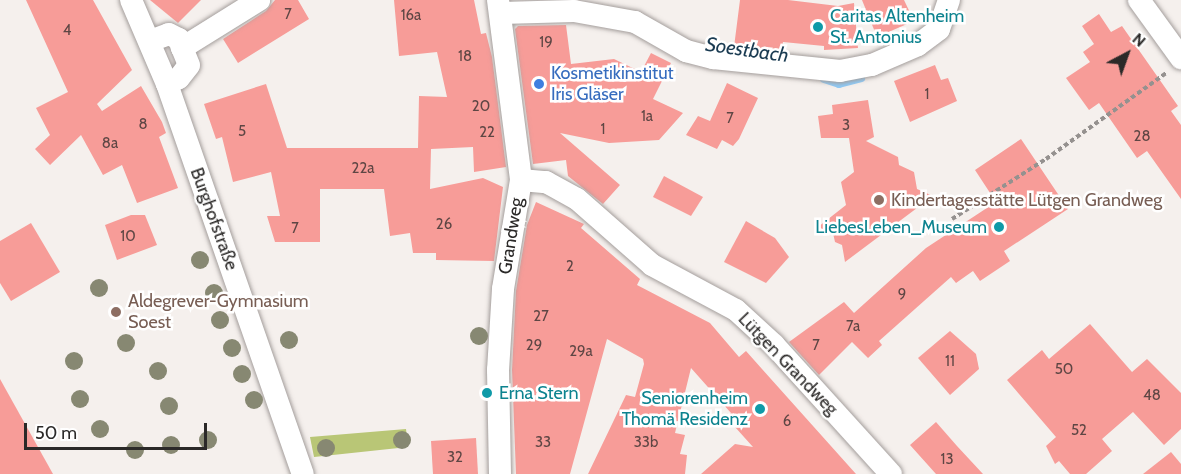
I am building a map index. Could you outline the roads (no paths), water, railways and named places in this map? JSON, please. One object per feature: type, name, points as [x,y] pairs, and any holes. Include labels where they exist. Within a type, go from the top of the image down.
[{"type":"street","name":"Burghofstraße","points":[[131,0],[167,84],[303,474]]},
{"type":"street","points":[[182,48],[259,0]]},
{"type":"street","points":[[500,7],[574,11],[635,22],[686,51],[713,58],[840,71],[872,65],[918,45],[939,29],[949,0]]},
{"type":"street","points":[[1139,0],[1177,63]]},
{"type":"street","name":"Grandweg","points":[[500,7],[521,180],[503,288],[498,369],[500,474]]},
{"type":"street","points":[[150,41],[169,34],[179,39],[189,65],[179,78],[167,84]]},
{"type":"street","name":"Lütgen Grandweg","points":[[521,180],[546,182],[577,199],[652,265],[736,310],[774,345],[891,474]]},
{"type":"waterway","name":"Soestbach","points":[[824,79],[839,84],[861,78]]},
{"type":"place","name":"Caritas Altenheim St. Antonius","points":[[818,27]]},
{"type":"place","name":"Kosmetikinstitut Iris Gläser","points":[[539,84]]},
{"type":"place","name":"Kindertagesstätte Lütgen Grandweg","points":[[879,200]]},
{"type":"place","name":"LiebesLeben_Museum","points":[[999,227]]},
{"type":"place","name":"Aldegrever-Gymnasium Soest","points":[[116,312]]},
{"type":"place","name":"Erna Stern","points":[[487,393]]},
{"type":"place","name":"Seniorenheim Thomä Residenz","points":[[760,409]]}]
